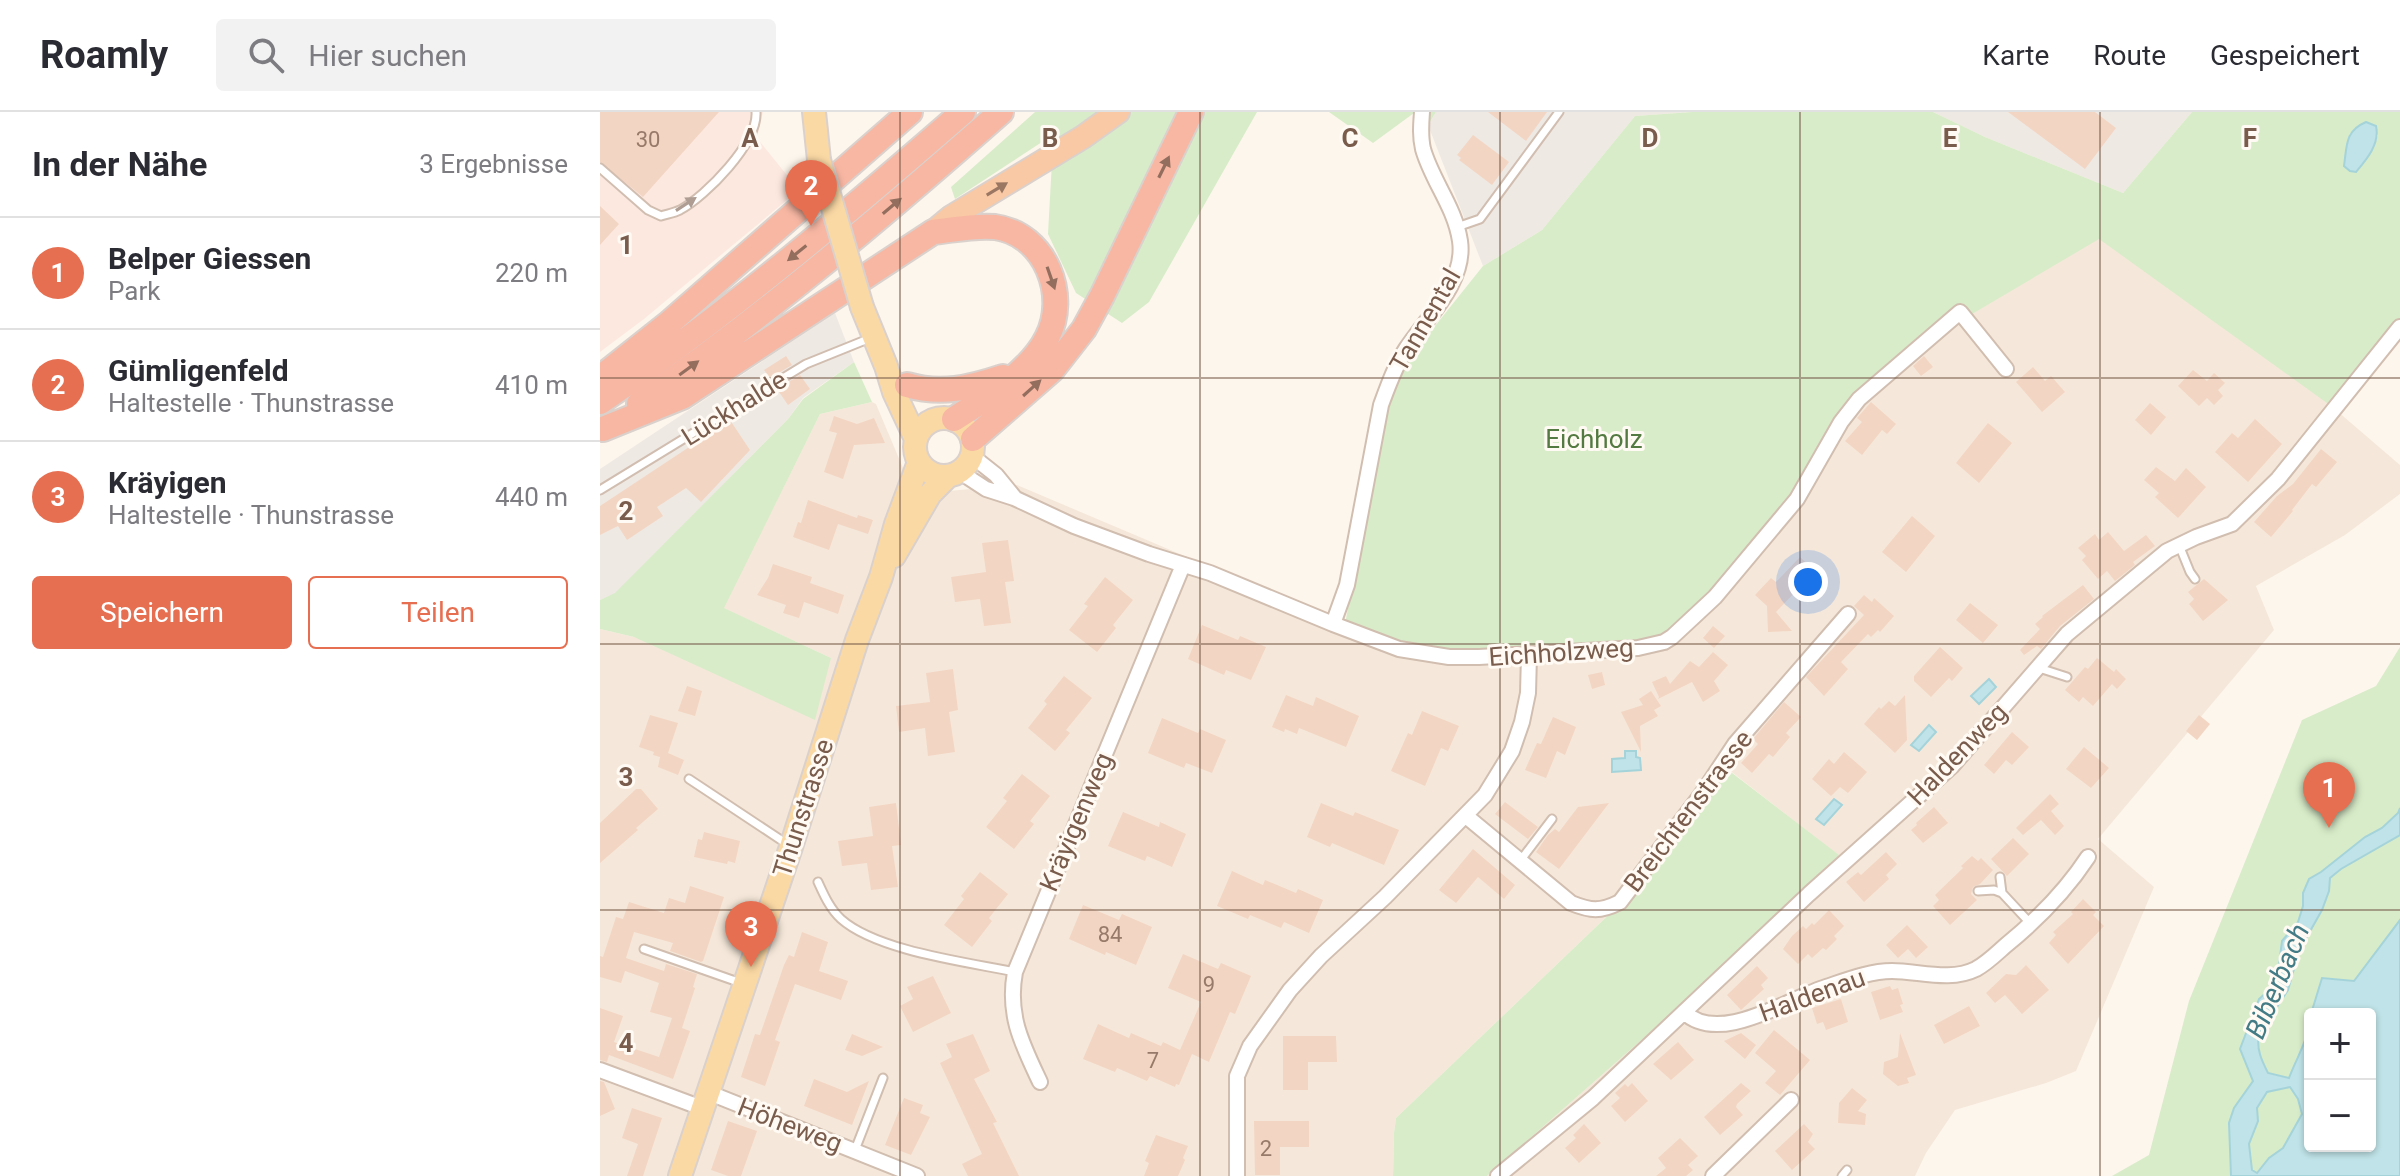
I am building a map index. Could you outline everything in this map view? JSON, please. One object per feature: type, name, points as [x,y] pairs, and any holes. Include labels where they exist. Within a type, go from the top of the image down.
[{"type":"highway","points":[[600,378],[668,324],[910,112]]},
{"type":"highway","points":[[600,402],[774,273],[963,112]]},
{"type":"highway","points":[[601,430],[789,292],[1001,112]]},
{"type":"highway","points":[[601,430],[682,397],[933,232],[951,217],[1118,112]]},
{"type":"highway","points":[[963,461],[1052,370],[1084,329],[1191,112]]},
{"type":"highway","points":[[933,232],[997,227],[1014,233],[1026,241],[1047,265],[1056,294],[1053,326],[1038,352],[989,397],[947,418]]},
{"type":"highway","points":[[907,385],[947,391],[982,384],[1017,372]]},
{"type":"main road","points":[[814,112],[819,160],[862,307],[894,392],[916,439]]},
{"type":"main road","points":[[886,366],[925,406],[947,418],[969,430],[963,461],[936,475],[919,462],[916,439],[925,424],[947,418]]},
{"type":"main road","name":"Thunstrasse","points":[[881,577],[930,494],[963,461]]},
{"type":"main road","name":"Thunstrasse","points":[[680,1176],[919,462]]},
{"type":"street","name":"Tannental","points":[[1333,624],[1347,585],[1381,405],[1404,352],[1443,297],[1460,259],[1457,227],[1424,151],[1422,112]]},
{"type":"street","name":"Eichholzweg","points":[[963,461],[986,489],[1014,498],[1074,526],[1253,590],[1399,649],[1449,657],[1638,648],[1664,642],[1681,631],[1715,597],[1792,505],[1847,411],[1960,312],[2006,369]]},
{"type":"street","name":"Haldenweg","points":[[1498,1176],[1593,1098],[1809,894],[1952,766],[2067,634],[2167,551],[2232,524],[2278,479],[2400,327]]},
{"type":"street","name":"Kräyigenweg","points":[[1040,1082],[1019,1037],[1014,1018],[1011,1001],[1015,972],[1183,565]]},
{"type":"street","name":"Breichtenstrasse","points":[[1466,816],[1571,903],[1588,909],[1606,909],[1620,902],[1704,791],[1735,744],[1848,614]]},
{"type":"street","points":[[1237,1176],[1237,1076],[1250,1046],[1290,990],[1321,956],[1385,897],[1485,795],[1512,751],[1526,709],[1529,655]]},
{"type":"street","name":"Haldenau","points":[[1684,1012],[1712,1026],[1726,1025],[1825,987],[1875,973],[1964,974],[1979,967],[2032,925],[2071,883],[2088,857]]},
{"type":"street","name":"Höheweg","points":[[600,1070],[705,1100],[855,1150],[917,1176]]},
{"type":"street","points":[[1713,1176],[1791,1100]]},
{"type":"lane","points":[[600,168],[648,210],[661,216],[679,210],[707,189],[745,146],[756,120],[756,112]]},
{"type":"lane","points":[[1457,227],[1480,219],[1559,112]]},
{"type":"lane","name":"Lückhalde","points":[[600,490],[806,364],[873,337]]},
{"type":"lane","points":[[2179,545],[2195,579]]},
{"type":"lane","points":[[2038,668],[2067,677]]},
{"type":"lane","points":[[689,779],[791,847]]},
{"type":"lane","points":[[1520,861],[1552,819]]},
{"type":"lane","points":[[2000,877],[2002,893]]},
{"type":"lane","points":[[818,882],[839,918],[855,930],[888,943],[1015,972]]},
{"type":"lane","points":[[1978,891],[2002,893],[2032,925]]},
{"type":"lane","points":[[644,949],[745,985]]},
{"type":"lane","points":[[855,1150],[883,1078]]},
{"type":"shaded area","points":[[600,112],[763,112],[757,138],[799,190],[600,352]]},
{"type":"shaded area","points":[[1436,112],[1692,112],[1635,116],[1542,230],[1483,266],[1428,125]]},
{"type":"shaded area","points":[[1933,112],[2192,112],[2123,193],[1985,137]]},
{"type":"shaded area","points":[[2099,238],[2315,392],[2400,465],[2400,494],[2345,535],[2256,586],[2274,630],[2098,839],[2154,887],[2076,1071],[1955,1110],[1926,1153],[1915,1176],[1487,1176],[1663,1021],[1838,855],[1724,766],[1621,903],[1396,1118],[1393,1176],[600,1176],[600,629],[634,637],[831,658],[723,608],[820,414],[872,402],[876,404],[914,494],[1017,485],[1345,624],[1850,410],[1940,333]]},
{"type":"shaded area","points":[[835,313],[854,362],[803,398],[788,419],[615,594],[600,600],[600,469]]},
{"type":"green space","points":[[1035,112],[1257,112],[1149,302],[1122,323],[1076,293],[1048,234],[1052,161],[1045,140],[955,199],[951,187]]},
{"type":"green space","points":[[1329,112],[1436,112],[1428,125],[1414,113],[1373,143]]},
{"type":"green space","name":"Eichholz","points":[[1692,112],[1933,112],[1985,137],[2123,193],[2192,112],[2400,112],[2400,338],[2331,406],[2099,239],[1940,333],[1850,410],[1773,529],[1671,634],[1639,645],[1534,652],[1418,651],[1345,624],[1380,438],[1396,379],[1483,266],[1542,230],[1635,116]],"holes":[[[2350,133],[2378,135],[2374,148],[2356,172],[2346,154]]]},
{"type":"green space","points":[[854,362],[872,402],[820,414],[724,608],[831,658],[815,720],[634,637],[600,629],[600,600],[615,593],[788,419],[803,399]]},
{"type":"green space","points":[[2400,647],[2400,1176],[2112,1176],[2149,1155],[2189,1001],[2302,720],[2376,686]]},
{"type":"green space","points":[[1723,766],[1839,855],[1663,1021],[1487,1176],[1393,1176],[1396,1118],[1621,903]]},
{"type":"water","points":[[2366,122],[2376,126],[2374,145],[2356,172],[2350,171],[2344,166],[2348,140],[2354,130]]},
{"type":"water","points":[[1989,679],[1996,687],[1979,704],[1971,696]]},
{"type":"water","points":[[1929,725],[1936,732],[1919,751],[1911,745]]},
{"type":"water","points":[[1625,751],[1636,751],[1641,770],[1612,772],[1612,759],[1625,758]]},
{"type":"water","points":[[1834,799],[1842,805],[1824,825],[1816,819]]},
{"type":"water","name":"Biberbach","points":[[2400,808],[2400,835],[2330,878],[2322,910],[2299,951],[2288,990],[2259,1035],[2258,1045],[2268,1073],[2289,1078],[2304,1044],[2304,1152],[2376,1152],[2376,1008],[2313,1008],[2322,978],[2354,981],[2400,920],[2400,1176],[2231,1176],[2229,1123],[2234,1108],[2253,1081],[2240,1049],[2259,999],[2269,990],[2279,965],[2282,941],[2298,922],[2309,879],[2382,828]],"holes":[[[2290,1087],[2298,1099],[2302,1114],[2283,1148],[2269,1158],[2257,1173],[2252,1170],[2249,1144],[2258,1121],[2257,1108],[2267,1092]]]},
{"type":"building","points":[[600,112],[719,112],[643,197],[600,162]]},
{"type":"building","points":[[1488,112],[1547,112],[1526,141]]},
{"type":"building","points":[[2008,112],[2095,112],[2116,128],[2085,169]]},
{"type":"building","points":[[1473,135],[1509,162],[1492,185],[1459,160],[1461,158],[1457,155]]},
{"type":"building","points":[[600,206],[619,224],[600,245]]},
{"type":"building","points":[[786,356],[792,365],[770,378],[764,370]]},
{"type":"building","points":[[1924,356],[1933,367],[1921,376],[1913,366]]},
{"type":"building","points":[[2033,367],[2045,381],[2051,376],[2065,392],[2042,412],[2016,382]]},
{"type":"building","points":[[2193,370],[2207,381],[2214,373],[2225,383],[2218,390],[2223,396],[2214,405],[2207,398],[2199,406],[2178,386]]},
{"type":"building","points":[[800,375],[810,389],[788,405],[777,389]]},
{"type":"building","points":[[1871,402],[1896,424],[1887,434],[1882,430],[1862,455],[1845,441],[1862,422],[1857,418]]},
{"type":"building","points":[[2150,403],[2166,417],[2151,435],[2135,420]]},
{"type":"building","points":[[834,416],[857,424],[874,418],[885,443],[854,445],[843,479],[824,472],[837,433],[829,431]]},
{"type":"building","points":[[2255,419],[2282,444],[2248,482],[2215,452],[2232,433],[2238,438]]},
{"type":"building","points":[[730,420],[750,450],[701,502],[686,488],[657,507],[663,516],[627,540],[618,526],[600,535],[600,506]]},
{"type":"building","points":[[1988,423],[2012,443],[1979,483],[1956,463]]},
{"type":"building","points":[[2321,449],[2337,462],[2316,487],[2312,484],[2271,537],[2254,522],[2277,496],[2293,484]]},
{"type":"building","points":[[2156,467],[2175,481],[2186,468],[2206,487],[2178,518],[2155,497],[2159,493],[2144,480]]},
{"type":"building","points":[[808,500],[857,518],[858,515],[873,520],[868,534],[838,524],[829,550],[793,537]]},
{"type":"building","points":[[1912,516],[1935,536],[1906,572],[1882,552]]},
{"type":"building","points":[[2108,532],[2124,551],[2146,535],[2155,546],[2133,562],[2135,565],[2115,581],[2107,571],[2098,579],[2082,560],[2086,556],[2078,548],[2095,534],[2099,540]]},
{"type":"building","points":[[1008,540],[1014,581],[1005,582],[1011,623],[984,626],[980,599],[955,602],[951,577],[986,572],[982,543]]},
{"type":"building","points":[[1800,557],[1815,571],[1776,612],[1792,631],[1768,632],[1767,606],[1755,595],[1771,578],[1776,582]]},
{"type":"building","points":[[773,564],[812,577],[810,583],[844,595],[838,614],[804,602],[799,618],[783,613],[786,605],[757,595]]},
{"type":"building","points":[[1105,577],[1133,600],[1097,652],[1069,630]]},
{"type":"building","points":[[2204,579],[2228,600],[2203,621],[2189,604],[2194,599],[2188,592]]},
{"type":"building","points":[[2083,585],[2094,599],[2060,626],[2041,649],[2037,646],[2024,655],[2020,650],[2040,629],[2035,624]]},
{"type":"building","points":[[1864,595],[1872,602],[1874,598],[1894,616],[1880,632],[1878,630],[1871,637],[1868,634],[1841,662],[1848,669],[1824,696],[1806,677],[1864,615],[1854,606]]},
{"type":"building","points":[[1970,603],[1998,625],[1983,643],[1956,620]]},
{"type":"building","points":[[1202,625],[1238,640],[1240,636],[1266,647],[1251,680],[1226,670],[1224,675],[1188,659]]},
{"type":"building","points":[[1713,626],[1725,636],[1714,648],[1703,638]]},
{"type":"building","points":[[1940,647],[1963,668],[1931,697],[1914,681],[1914,676]]},
{"type":"building","points":[[1713,652],[1728,665],[1714,681],[1720,691],[1703,702],[1692,682],[1658,699],[1652,682],[1666,676],[1670,684],[1690,661],[1699,667]]},
{"type":"building","points":[[2097,658],[2126,679],[2117,689],[2112,684],[2093,706],[2083,697],[2079,702],[2065,690]]},
{"type":"building","points":[[953,669],[958,710],[949,712],[955,752],[928,756],[925,728],[899,732],[896,706],[930,702],[926,673]]},
{"type":"building","points":[[1602,672],[1605,685],[1592,689],[1588,675]]},
{"type":"building","points":[[1064,676],[1092,698],[1066,730],[1070,733],[1055,751],[1028,728]]},
{"type":"building","points":[[687,686],[702,691],[695,716],[678,711]]},
{"type":"building","points":[[1651,691],[1661,706],[1654,710],[1658,716],[1640,726],[1641,752],[1621,712],[1643,705],[1639,699]]},
{"type":"building","points":[[1286,695],[1313,706],[1316,697],[1359,716],[1346,747],[1299,728],[1297,734],[1272,727]]},
{"type":"building","points":[[1905,695],[1907,740],[1895,753],[1864,724],[1879,707],[1881,709],[1889,701],[1895,706]]},
{"type":"building","points":[[1784,702],[1801,717],[1786,733],[1790,737],[1773,757],[1769,754],[1752,773],[1741,763],[1758,744],[1753,739]]},
{"type":"building","points":[[1422,711],[1459,726],[1448,751],[1441,748],[1425,786],[1391,771]]},
{"type":"building","points":[[650,715],[678,723],[668,753],[684,760],[678,775],[658,767],[660,757],[639,747]]},
{"type":"building","points":[[2199,715],[2210,724],[2197,740],[2186,731]]},
{"type":"building","points":[[1553,717],[1576,727],[1565,755],[1557,751],[1546,778],[1525,770]]},
{"type":"building","points":[[1162,718],[1198,733],[1200,729],[1226,740],[1212,773],[1186,763],[1184,768],[1148,753]]},
{"type":"building","points":[[2012,732],[2029,747],[2012,765],[2006,760],[1994,774],[1984,765]]},
{"type":"building","points":[[2084,747],[2109,768],[2091,788],[2066,769]]},
{"type":"building","points":[[1844,752],[1867,772],[1848,793],[1840,787],[1831,796],[1812,779],[1829,759],[1834,764]]},
{"type":"building","points":[[1022,774],[1050,796],[1030,821],[1034,824],[1014,849],[986,827],[1007,801],[1003,798]]},
{"type":"building","points":[[636,789],[641,789],[658,809],[600,863],[600,823]]},
{"type":"building","points":[[2050,794],[2059,804],[2051,811],[2064,826],[2055,835],[2041,820],[2023,835],[2016,828]]},
{"type":"building","points":[[1505,802],[1538,827],[1528,839],[1495,814]]},
{"type":"building","points":[[896,803],[901,845],[892,846],[898,887],[871,890],[867,863],[842,866],[838,841],[873,836],[869,807]]},
{"type":"building","points":[[1321,803],[1353,816],[1355,812],[1399,830],[1384,865],[1332,843],[1330,847],[1307,837]]},
{"type":"building","points":[[1609,803],[1559,869],[1536,852],[1548,835],[1555,829],[1559,832],[1578,807]]},
{"type":"building","points":[[1934,807],[1948,823],[1923,843],[1911,830]]},
{"type":"building","points":[[1123,812],[1159,827],[1160,822],[1186,834],[1172,867],[1147,856],[1145,861],[1108,846]]},
{"type":"building","points":[[704,832],[740,841],[735,863],[694,857],[698,839],[702,840]]},
{"type":"building","points":[[2013,838],[2029,854],[2007,876],[1991,859]]},
{"type":"building","points":[[1473,849],[1515,885],[1504,899],[1478,877],[1456,903],[1439,890]]},
{"type":"building","points":[[1886,852],[1897,864],[1886,875],[1889,879],[1864,902],[1846,882],[1858,872],[1861,875]]},
{"type":"building","points":[[1972,856],[1978,861],[1981,858],[1993,870],[1973,887],[1971,894],[1977,900],[1950,925],[1933,906],[1939,900],[1935,895]]},
{"type":"building","points":[[1232,871],[1263,885],[1265,880],[1323,900],[1309,933],[1284,922],[1281,928],[1250,915],[1248,919],[1217,906]]},
{"type":"building","points":[[980,872],[1008,894],[972,947],[944,925]]},
{"type":"building","points":[[690,886],[724,897],[703,961],[670,951],[673,943],[634,932],[626,958],[664,971],[666,964],[697,974],[682,1028],[690,1031],[673,1079],[609,1055],[607,1062],[600,1060],[600,1008],[623,1016],[614,1042],[659,1057],[672,1018],[650,1012],[659,983],[625,971],[621,983],[600,977],[600,956],[603,957],[616,917],[623,919],[629,902],[664,913],[669,898],[685,903]]},
{"type":"building","points":[[2083,899],[2104,926],[2068,964],[2049,943],[2056,935],[2053,932],[2073,914],[2071,912]]},
{"type":"building","points":[[1083,905],[1119,920],[1122,914],[1152,927],[1136,965],[1069,939]]},
{"type":"building","points":[[1829,910],[1844,926],[1834,936],[1837,939],[1826,950],[1823,948],[1812,958],[1808,954],[1798,964],[1783,949],[1803,926],[1806,929],[1812,923],[1814,925]]},
{"type":"building","points":[[1907,925],[1928,947],[1916,958],[1908,949],[1898,958],[1886,945]]},
{"type":"building","points":[[802,932],[828,942],[819,971],[848,981],[841,1000],[795,984],[775,1040],[780,1042],[765,1086],[741,1077],[755,1034],[760,1035],[784,965],[789,955],[794,957]]},
{"type":"building","points":[[1183,954],[1218,969],[1221,963],[1251,976],[1235,1014],[1230,1012],[1209,1062],[1192,1054],[1179,1085],[1175,1087],[1150,1076],[1147,1081],[1117,1068],[1115,1072],[1083,1059],[1098,1024],[1129,1038],[1131,1033],[1161,1046],[1163,1042],[1180,1050],[1201,1002],[1168,988]]},
{"type":"building","points":[[2026,965],[2049,990],[2022,1014],[2005,995],[1995,1003],[1986,993],[2006,974],[2016,975]]},
{"type":"building","points":[[1757,966],[1768,978],[1761,985],[1764,989],[1741,1010],[1727,995]]},
{"type":"building","points":[[933,976],[951,1013],[913,1032],[900,1006],[913,999],[907,987]]},
{"type":"building","points":[[1890,986],[1892,990],[1898,988],[1903,1012],[1880,1020],[1871,992]]},
{"type":"building","points":[[1841,999],[1848,1022],[1826,1030],[1823,1022],[1817,1024],[1812,1008]]},
{"type":"building","points":[[1969,1006],[1980,1026],[1944,1044],[1934,1025]]},
{"type":"building","points":[[1774,1030],[1810,1060],[1780,1095],[1765,1083],[1776,1071],[1755,1053]]},
{"type":"building","points":[[1741,1033],[1756,1045],[1745,1059],[1724,1041]]},
{"type":"building","points":[[1900,1033],[1916,1075],[1907,1078],[1909,1083],[1898,1086],[1883,1074],[1884,1062],[1898,1057]]},
{"type":"building","points":[[852,1034],[883,1047],[862,1056],[845,1050]]},
{"type":"building","points":[[973,1034],[990,1071],[974,1079],[997,1122],[993,1123],[1019,1176],[968,1176],[962,1164],[982,1154],[940,1063],[952,1057],[946,1044]]},
{"type":"building","points":[[1283,1036],[1336,1036],[1337,1062],[1308,1062],[1308,1090],[1283,1090]]},
{"type":"building","points":[[1678,1042],[1694,1060],[1671,1080],[1653,1064]]},
{"type":"building","points":[[814,1079],[847,1092],[869,1081],[852,1125],[804,1106]]},
{"type":"building","points":[[600,1081],[604,1082],[615,1109],[600,1116]]},
{"type":"building","points":[[1632,1083],[1648,1101],[1625,1122],[1611,1106],[1620,1098],[1615,1093],[1625,1084],[1628,1087]]},
{"type":"building","points":[[1741,1083],[1751,1091],[1736,1107],[1743,1115],[1720,1135],[1704,1117]]},
{"type":"building","points":[[1852,1088],[1867,1100],[1858,1111],[1866,1114],[1865,1125],[1838,1123],[1839,1103]]},
{"type":"building","points":[[904,1098],[923,1105],[920,1113],[930,1117],[911,1155],[885,1145]]},
{"type":"building","points":[[632,1108],[662,1118],[643,1176],[627,1176],[638,1144],[622,1138]]},
{"type":"building","points":[[728,1121],[757,1131],[741,1176],[728,1176],[711,1170]]},
{"type":"building","points":[[1254,1121],[1309,1121],[1309,1147],[1280,1147],[1280,1175],[1255,1175]]},
{"type":"building","points":[[1584,1124],[1601,1143],[1579,1163],[1565,1148],[1576,1138],[1573,1135]]},
{"type":"building","points":[[1804,1124],[1813,1134],[1808,1142],[1815,1149],[1792,1170],[1775,1151]]},
{"type":"building","points":[[1156,1135],[1188,1146],[1178,1176],[1144,1176],[1149,1163],[1145,1161]]},
{"type":"building","points":[[1680,1138],[1698,1156],[1688,1165],[1693,1170],[1686,1176],[1656,1176],[1666,1168],[1658,1158]]},
{"type":"place","name":"Gümligenfeld","points":[[811,226]]},
{"type":"place","name":"Belper Giessen","points":[[2329,828]]},
{"type":"place","name":"Kräyigen","points":[[751,967]]}]
